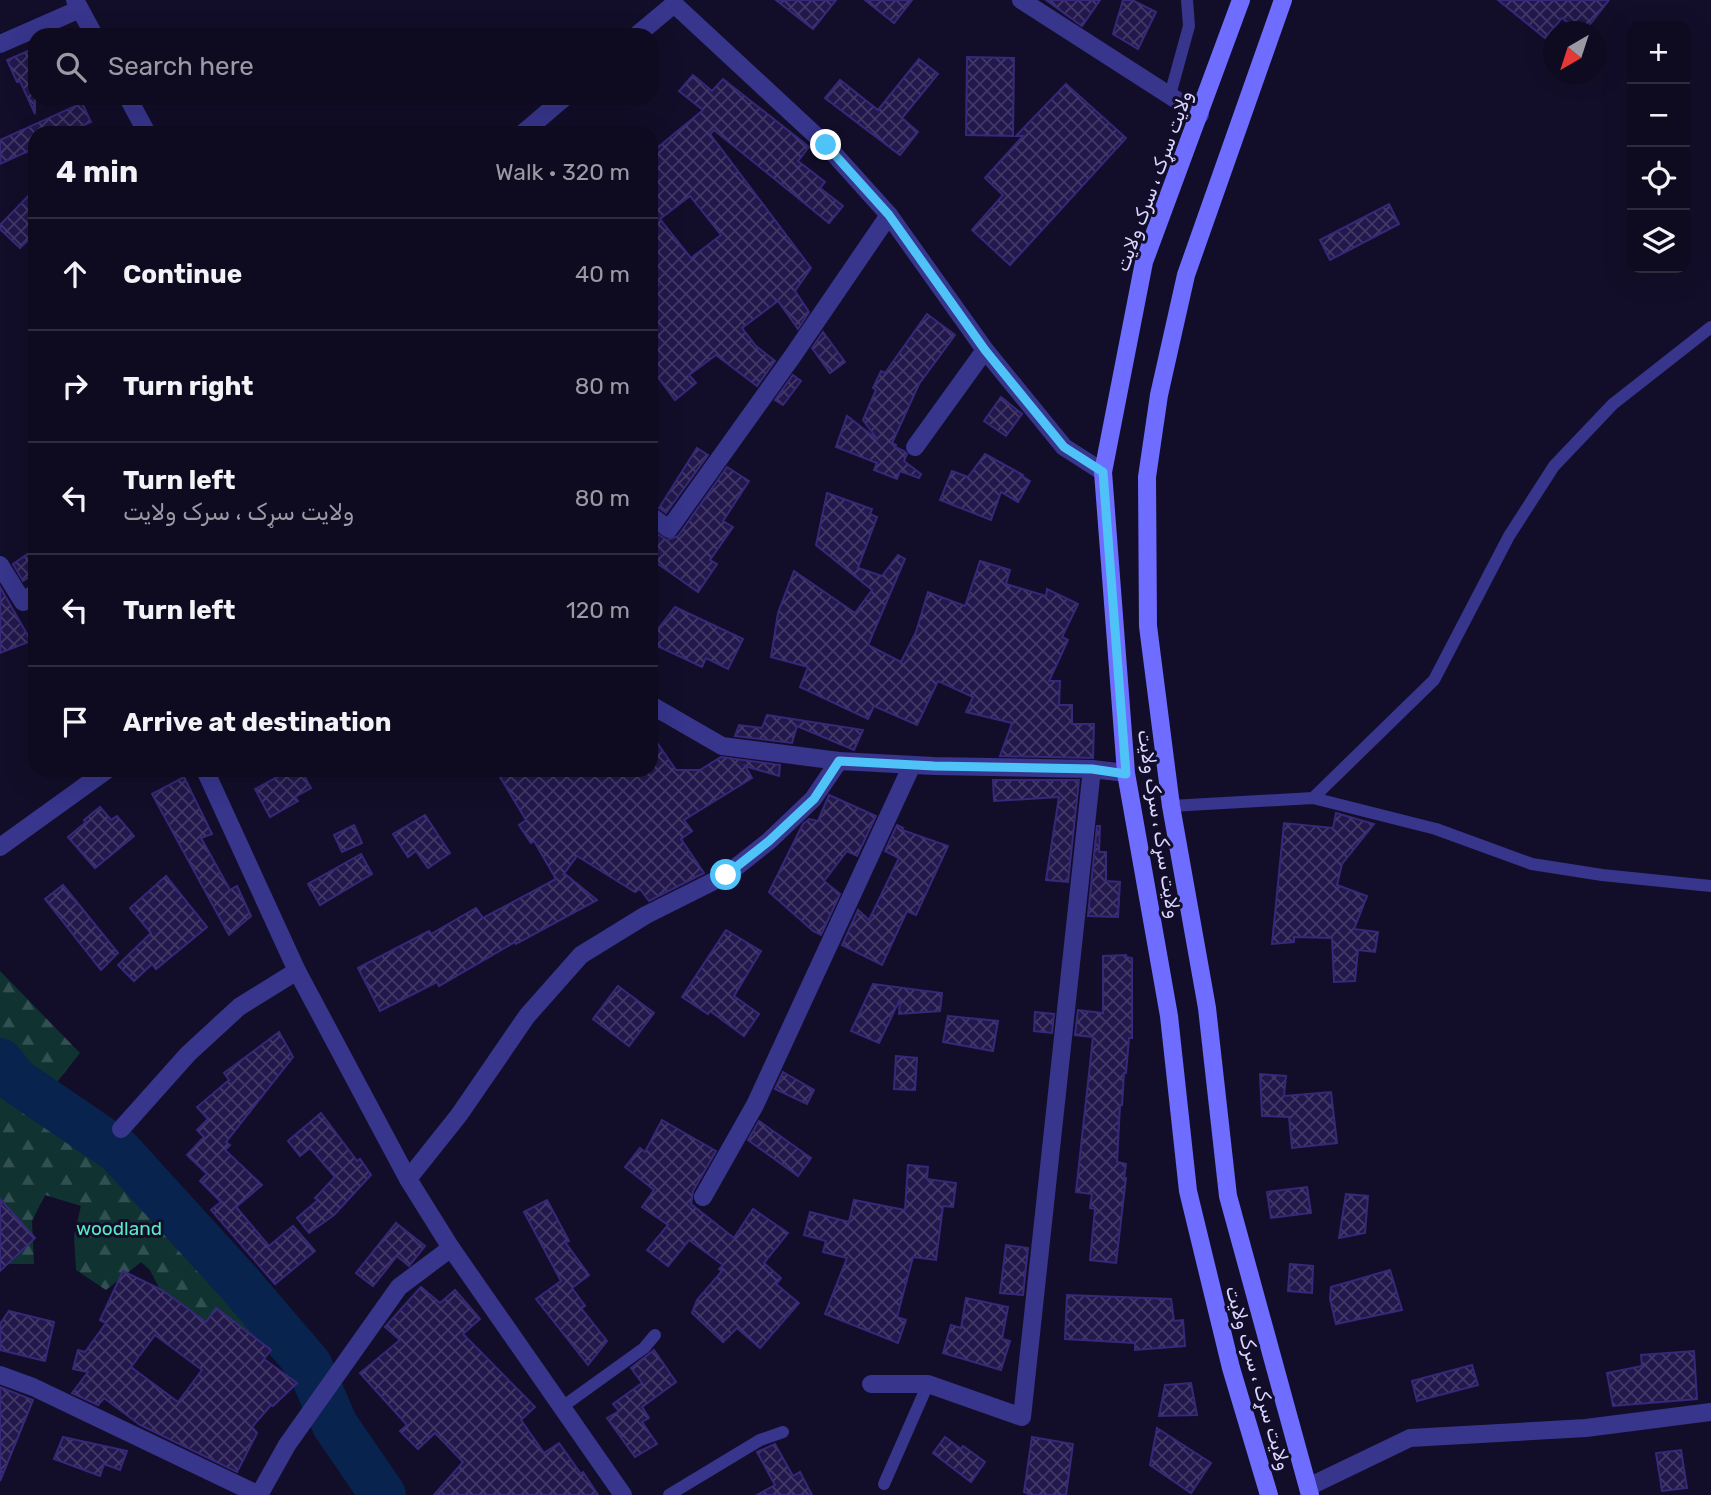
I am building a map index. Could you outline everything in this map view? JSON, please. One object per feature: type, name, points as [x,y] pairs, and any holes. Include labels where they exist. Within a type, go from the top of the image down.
[{"type":"main road","name":"ولایت سړک ، سرک ولایت","points":[[1241,0],[1144,262],[1103,472],[1126,774],[1169,1016],[1188,1191],[1231,1368],[1269,1495]]},
{"type":"main road","name":"ولایت سړک ، سرک ولایت","points":[[1283,0],[1186,275],[1159,395],[1147,477],[1148,626],[1171,806],[1208,1008],[1228,1196],[1309,1491]]},
{"type":"street","points":[[1021,0],[1200,115]]},
{"type":"street","points":[[646,28],[674,4],[826,145],[889,215],[985,350],[1064,447],[1103,472]]},
{"type":"street","points":[[32,28],[78,5],[90,28]]},
{"type":"street","points":[[0,44],[28,30]]},
{"type":"street","points":[[132,105],[143,126]]},
{"type":"street","points":[[531,126],[556,105]]},
{"type":"street","points":[[658,521],[669,529],[889,215]]},
{"type":"street","points":[[915,447],[985,350]]},
{"type":"street","points":[[0,565],[23,602],[28,598]]},
{"type":"street","points":[[658,709],[722,746],[839,761],[1092,769],[1126,774]]},
{"type":"street","points":[[408,1179],[459,1115],[527,1016],[581,955],[646,915],[726,875],[769,841],[814,799],[839,761]]},
{"type":"street","points":[[703,1197],[755,1105],[912,765]]},
{"type":"street","points":[[871,1384],[928,1384],[1022,1417],[1092,769]]},
{"type":"street","points":[[0,847],[97,777]]},
{"type":"street","points":[[208,777],[297,971],[408,1179],[451,1248],[623,1495]]},
{"type":"street","points":[[121,1129],[188,1054],[239,1007],[297,971]]},
{"type":"street","points":[[0,1375],[33,1387],[259,1495],[287,1445],[399,1287],[451,1248]]},
{"type":"street","points":[[1309,1491],[1410,1438],[1586,1428],[1711,1412]]},
{"type":"lane","points":[[1170,95],[1189,26],[1187,0]]},
{"type":"lane","points":[[1313,798],[1434,680],[1509,536],[1554,467],[1613,404],[1711,327]]},
{"type":"lane","points":[[1171,806],[1313,798],[1436,829],[1532,864],[1602,875],[1711,886]]},
{"type":"lane","points":[[562,1407],[644,1348],[656,1335]]},
{"type":"lane","points":[[884,1484],[928,1384]]},
{"type":"lane","points":[[669,1495],[760,1440],[783,1432]]},
{"type":"green space","points":[[0,971],[80,1053],[46,1096],[17,1075],[0,1058]]},
{"type":"green space","name":"woodland","points":[[0,1066],[18,1087],[106,1159],[141,1194],[156,1199],[208,1268],[237,1286],[268,1324],[255,1359],[160,1290],[150,1270],[141,1262],[106,1290],[76,1270],[74,1236],[81,1206],[45,1195],[32,1221],[34,1264],[10,1264],[0,1255]]},
{"type":"building","points":[[776,0],[836,0],[813,29]]},
{"type":"building","points":[[865,0],[912,0],[894,23]]},
{"type":"building","points":[[1046,0],[1100,0],[1082,26]]},
{"type":"building","points":[[1123,0],[1132,0],[1156,12],[1138,49],[1113,34]]},
{"type":"building","points":[[1498,0],[1609,0],[1593,21],[1566,21],[1562,18],[1559,21],[1543,21],[1543,36]]},
{"type":"building","points":[[28,51],[28,99],[20,81],[17,82],[7,60]]},
{"type":"building","points":[[967,57],[1014,58],[1013,136],[966,135]]},
{"type":"building","points":[[919,59],[938,74],[902,118],[918,132],[900,155],[825,98],[840,80],[878,110]]},
{"type":"building","points":[[693,75],[712,91],[723,79],[809,147],[798,161],[825,182],[820,188],[843,206],[829,223],[714,130],[710,134],[811,268],[795,291],[809,312],[798,329],[778,301],[742,328],[756,346],[775,361],[757,386],[716,355],[689,375],[696,383],[675,400],[658,377],[658,147],[703,110],[679,91]],"holes":[[[690,196],[721,235],[691,258],[660,219]]]},
{"type":"building","points":[[1066,84],[1126,138],[1010,265],[972,230],[1003,195],[985,178],[1023,136],[1016,136]]},
{"type":"building","points":[[78,105],[83,105],[91,122],[82,126],[31,126]]},
{"type":"building","points":[[28,127],[28,151],[0,164],[0,140]]},
{"type":"building","points":[[28,196],[28,240],[20,248],[0,229],[0,225]]},
{"type":"building","points":[[1389,204],[1399,224],[1330,260],[1320,240]]},
{"type":"building","points":[[927,314],[955,335],[919,384],[892,443],[907,454],[904,461],[921,474],[919,478],[900,471],[897,479],[874,470],[877,463],[836,447],[847,416],[878,440],[863,420],[876,390],[873,388],[881,371],[885,373]]},
{"type":"building","points":[[823,332],[845,362],[830,373],[812,348]]},
{"type":"building","points":[[793,375],[801,381],[783,405],[775,400]]},
{"type":"building","points":[[1001,397],[1022,414],[1006,436],[984,421]]},
{"type":"building","points":[[697,448],[708,455],[666,513],[659,508]]},
{"type":"building","points":[[985,454],[1030,481],[1018,502],[1001,492],[991,520],[940,500],[952,471],[968,477]]},
{"type":"building","points":[[727,467],[749,481],[723,521],[733,527],[710,560],[717,564],[698,592],[658,564],[658,534],[667,540],[678,536]]},
{"type":"building","points":[[827,493],[872,509],[870,514],[877,517],[858,568],[882,576],[898,555],[905,559],[868,645],[901,662],[916,632],[928,592],[965,606],[980,561],[1010,570],[1006,584],[1046,596],[1047,589],[1078,604],[1062,637],[1068,640],[1049,681],[1060,681],[1059,705],[1072,705],[1072,724],[1094,724],[1093,758],[1000,756],[1012,723],[966,712],[973,697],[938,681],[917,725],[874,706],[868,719],[800,687],[808,667],[771,657],[778,613],[794,571],[855,613],[872,590],[816,545]]},
{"type":"building","points":[[28,554],[28,578],[23,581],[13,564]]},
{"type":"building","points":[[0,587],[28,636],[28,642],[0,653]]},
{"type":"building","points":[[675,607],[743,639],[728,669],[706,658],[702,667],[658,646],[658,629]]},
{"type":"building","points":[[767,715],[863,730],[854,750],[797,726],[792,743],[735,736],[739,725],[762,728]]},
{"type":"building","points":[[658,744],[676,770],[700,770],[721,757],[780,765],[779,776],[745,766],[752,778],[684,820],[692,831],[681,839],[704,873],[649,901],[640,889],[635,892],[577,856],[563,875],[597,900],[516,944],[515,942],[439,986],[437,982],[380,1011],[358,968],[429,931],[431,934],[476,908],[483,918],[556,879],[534,841],[531,843],[519,825],[526,820],[500,777],[658,777]]},
{"type":"building","points":[[184,777],[212,834],[201,838],[230,890],[237,886],[251,916],[229,935],[152,794]]},
{"type":"building","points":[[277,777],[305,777],[311,788],[295,797],[298,801],[270,817],[255,789]]},
{"type":"building","points":[[993,780],[1079,780],[1068,882],[1046,880],[1059,797],[994,801]]},
{"type":"building","points":[[829,795],[876,816],[857,856],[847,851],[824,881],[840,894],[821,935],[769,892],[803,824],[809,819],[818,821]]},
{"type":"building","points":[[100,807],[111,820],[117,816],[134,836],[95,868],[68,837]]},
{"type":"building","points":[[1336,813],[1374,824],[1342,864],[1337,885],[1367,896],[1354,929],[1378,932],[1375,952],[1358,950],[1355,981],[1334,982],[1332,938],[1294,937],[1294,942],[1272,944],[1284,823],[1333,828]]},
{"type":"building","points":[[425,815],[450,853],[428,868],[416,851],[408,857],[393,834]]},
{"type":"building","points":[[354,825],[362,843],[342,852],[334,835]]},
{"type":"building","points":[[897,825],[903,828],[902,830],[948,846],[916,915],[907,911],[882,965],[842,945],[858,910],[869,920],[899,858],[885,851]]},
{"type":"building","points":[[1097,826],[1100,826],[1099,852],[1106,852],[1106,881],[1120,882],[1118,917],[1088,916]]},
{"type":"building","points":[[361,854],[372,874],[320,905],[308,884]]},
{"type":"building","points":[[166,876],[207,927],[156,969],[152,964],[134,981],[118,965],[151,933],[130,908]]},
{"type":"building","points":[[63,885],[118,953],[101,970],[45,899]]},
{"type":"building","points":[[726,930],[761,951],[734,996],[759,1014],[744,1036],[710,1011],[708,1014],[682,997]]},
{"type":"building","points":[[1126,955],[1132,958],[1132,1038],[1129,1038],[1120,1105],[1117,1162],[1126,1164],[1126,1178],[1116,1263],[1090,1260],[1095,1209],[1090,1208],[1092,1194],[1076,1192],[1093,1037],[1075,1035],[1078,1010],[1103,1013],[1103,956]]},
{"type":"building","points":[[873,984],[942,993],[940,1011],[899,1014],[900,999],[879,1043],[851,1031]]},
{"type":"building","points":[[618,986],[654,1013],[629,1046],[593,1019]]},
{"type":"building","points":[[1035,1012],[1054,1014],[1052,1033],[1034,1031]]},
{"type":"building","points":[[948,1016],[998,1021],[993,1051],[943,1042]]},
{"type":"building","points":[[279,1032],[293,1057],[226,1142],[230,1145],[225,1150],[262,1185],[236,1207],[269,1246],[293,1226],[315,1251],[275,1284],[211,1210],[221,1202],[200,1181],[207,1174],[187,1155],[204,1137],[197,1130],[208,1119],[197,1107],[229,1080],[224,1073]]},
{"type":"building","points":[[896,1056],[917,1058],[915,1090],[894,1089]]},
{"type":"building","points":[[783,1072],[814,1090],[807,1104],[775,1089]]},
{"type":"building","points":[[1260,1074],[1286,1076],[1284,1096],[1331,1092],[1337,1143],[1292,1148],[1289,1117],[1262,1116]]},
{"type":"building","points":[[321,1113],[357,1161],[360,1159],[371,1175],[334,1215],[309,1233],[297,1218],[318,1200],[315,1198],[335,1177],[310,1148],[300,1156],[288,1141]]},
{"type":"building","points":[[662,1120],[716,1151],[693,1191],[691,1204],[734,1238],[753,1209],[788,1233],[764,1263],[781,1278],[776,1284],[799,1303],[760,1348],[737,1328],[723,1342],[692,1313],[697,1300],[722,1271],[719,1269],[723,1265],[689,1240],[668,1266],[647,1250],[668,1225],[642,1207],[654,1190],[625,1167],[640,1148],[645,1152]]},
{"type":"building","points":[[759,1121],[811,1158],[798,1176],[748,1140]]},
{"type":"building","points":[[908,1165],[928,1167],[927,1179],[956,1183],[953,1207],[943,1206],[936,1260],[913,1257],[897,1317],[906,1320],[898,1343],[825,1314],[847,1258],[823,1252],[826,1241],[804,1235],[810,1212],[849,1222],[854,1200],[905,1210]]},
{"type":"building","points":[[1307,1187],[1311,1213],[1271,1218],[1267,1192]]},
{"type":"building","points":[[1346,1194],[1368,1196],[1365,1233],[1339,1238]]},
{"type":"building","points":[[0,1199],[35,1238],[0,1271]]},
{"type":"building","points":[[547,1200],[569,1241],[565,1242],[589,1275],[572,1288],[585,1306],[581,1308],[607,1341],[588,1365],[536,1299],[561,1281],[524,1212]]},
{"type":"building","points":[[396,1223],[425,1246],[409,1266],[397,1256],[373,1286],[356,1273]]},
{"type":"building","points":[[1006,1245],[1028,1248],[1023,1295],[1000,1293]]},
{"type":"building","points":[[1290,1264],[1313,1266],[1312,1293],[1288,1291]]},
{"type":"building","points":[[1390,1270],[1402,1310],[1336,1324],[1330,1299],[1331,1287]]},
{"type":"building","points":[[123,1271],[162,1290],[206,1322],[216,1308],[271,1350],[264,1359],[297,1383],[271,1405],[252,1427],[257,1433],[237,1472],[140,1425],[104,1398],[98,1405],[72,1393],[88,1372],[73,1369],[78,1350],[85,1352],[106,1323],[100,1320]],"holes":[[[155,1335],[202,1370],[178,1402],[131,1367]]]},
{"type":"building","points":[[421,1287],[440,1303],[455,1290],[480,1319],[463,1334],[535,1407],[521,1420],[544,1453],[559,1443],[598,1495],[434,1495],[463,1462],[435,1433],[418,1449],[400,1431],[407,1425],[360,1373],[400,1340],[385,1327]]},
{"type":"building","points":[[1067,1295],[1171,1299],[1174,1321],[1183,1320],[1185,1346],[1135,1350],[1135,1343],[1065,1339]]},
{"type":"building","points":[[966,1298],[1008,1307],[1002,1339],[1010,1341],[1001,1370],[943,1353],[951,1325],[961,1328]]},
{"type":"building","points":[[9,1311],[54,1322],[45,1361],[0,1350],[0,1324]]},
{"type":"building","points":[[654,1350],[676,1382],[642,1407],[649,1418],[642,1422],[657,1444],[635,1457],[607,1418],[619,1411],[613,1404],[642,1383],[631,1368]]},
{"type":"building","points":[[1694,1351],[1697,1399],[1613,1406],[1607,1373],[1642,1366],[1641,1355]]},
{"type":"building","points":[[1472,1365],[1478,1385],[1417,1401],[1412,1381]]},
{"type":"building","points":[[1191,1383],[1197,1415],[1159,1416],[1165,1385]]},
{"type":"building","points":[[0,1387],[33,1400],[0,1481]]},
{"type":"building","points":[[1157,1428],[1211,1463],[1191,1493],[1150,1465]]},
{"type":"building","points":[[63,1437],[127,1451],[120,1470],[104,1464],[100,1476],[54,1459]]},
{"type":"building","points":[[945,1437],[985,1462],[971,1482],[933,1453]]},
{"type":"building","points":[[1032,1437],[1073,1444],[1066,1495],[1031,1495],[1024,1492]]},
{"type":"building","points":[[775,1444],[793,1476],[800,1472],[812,1495],[757,1495],[775,1485],[757,1452]]},
{"type":"building","points":[[1681,1450],[1687,1488],[1662,1491],[1656,1453]]},
{"type":"waterway","points":[[0,1061],[15,1080],[119,1151],[239,1283],[309,1365],[335,1425],[383,1495]]},
{"type":"route","points":[[726,875],[769,841],[814,799],[839,761],[1092,769],[1126,774],[1103,472],[1064,447],[985,350],[889,215],[826,145]]}]
